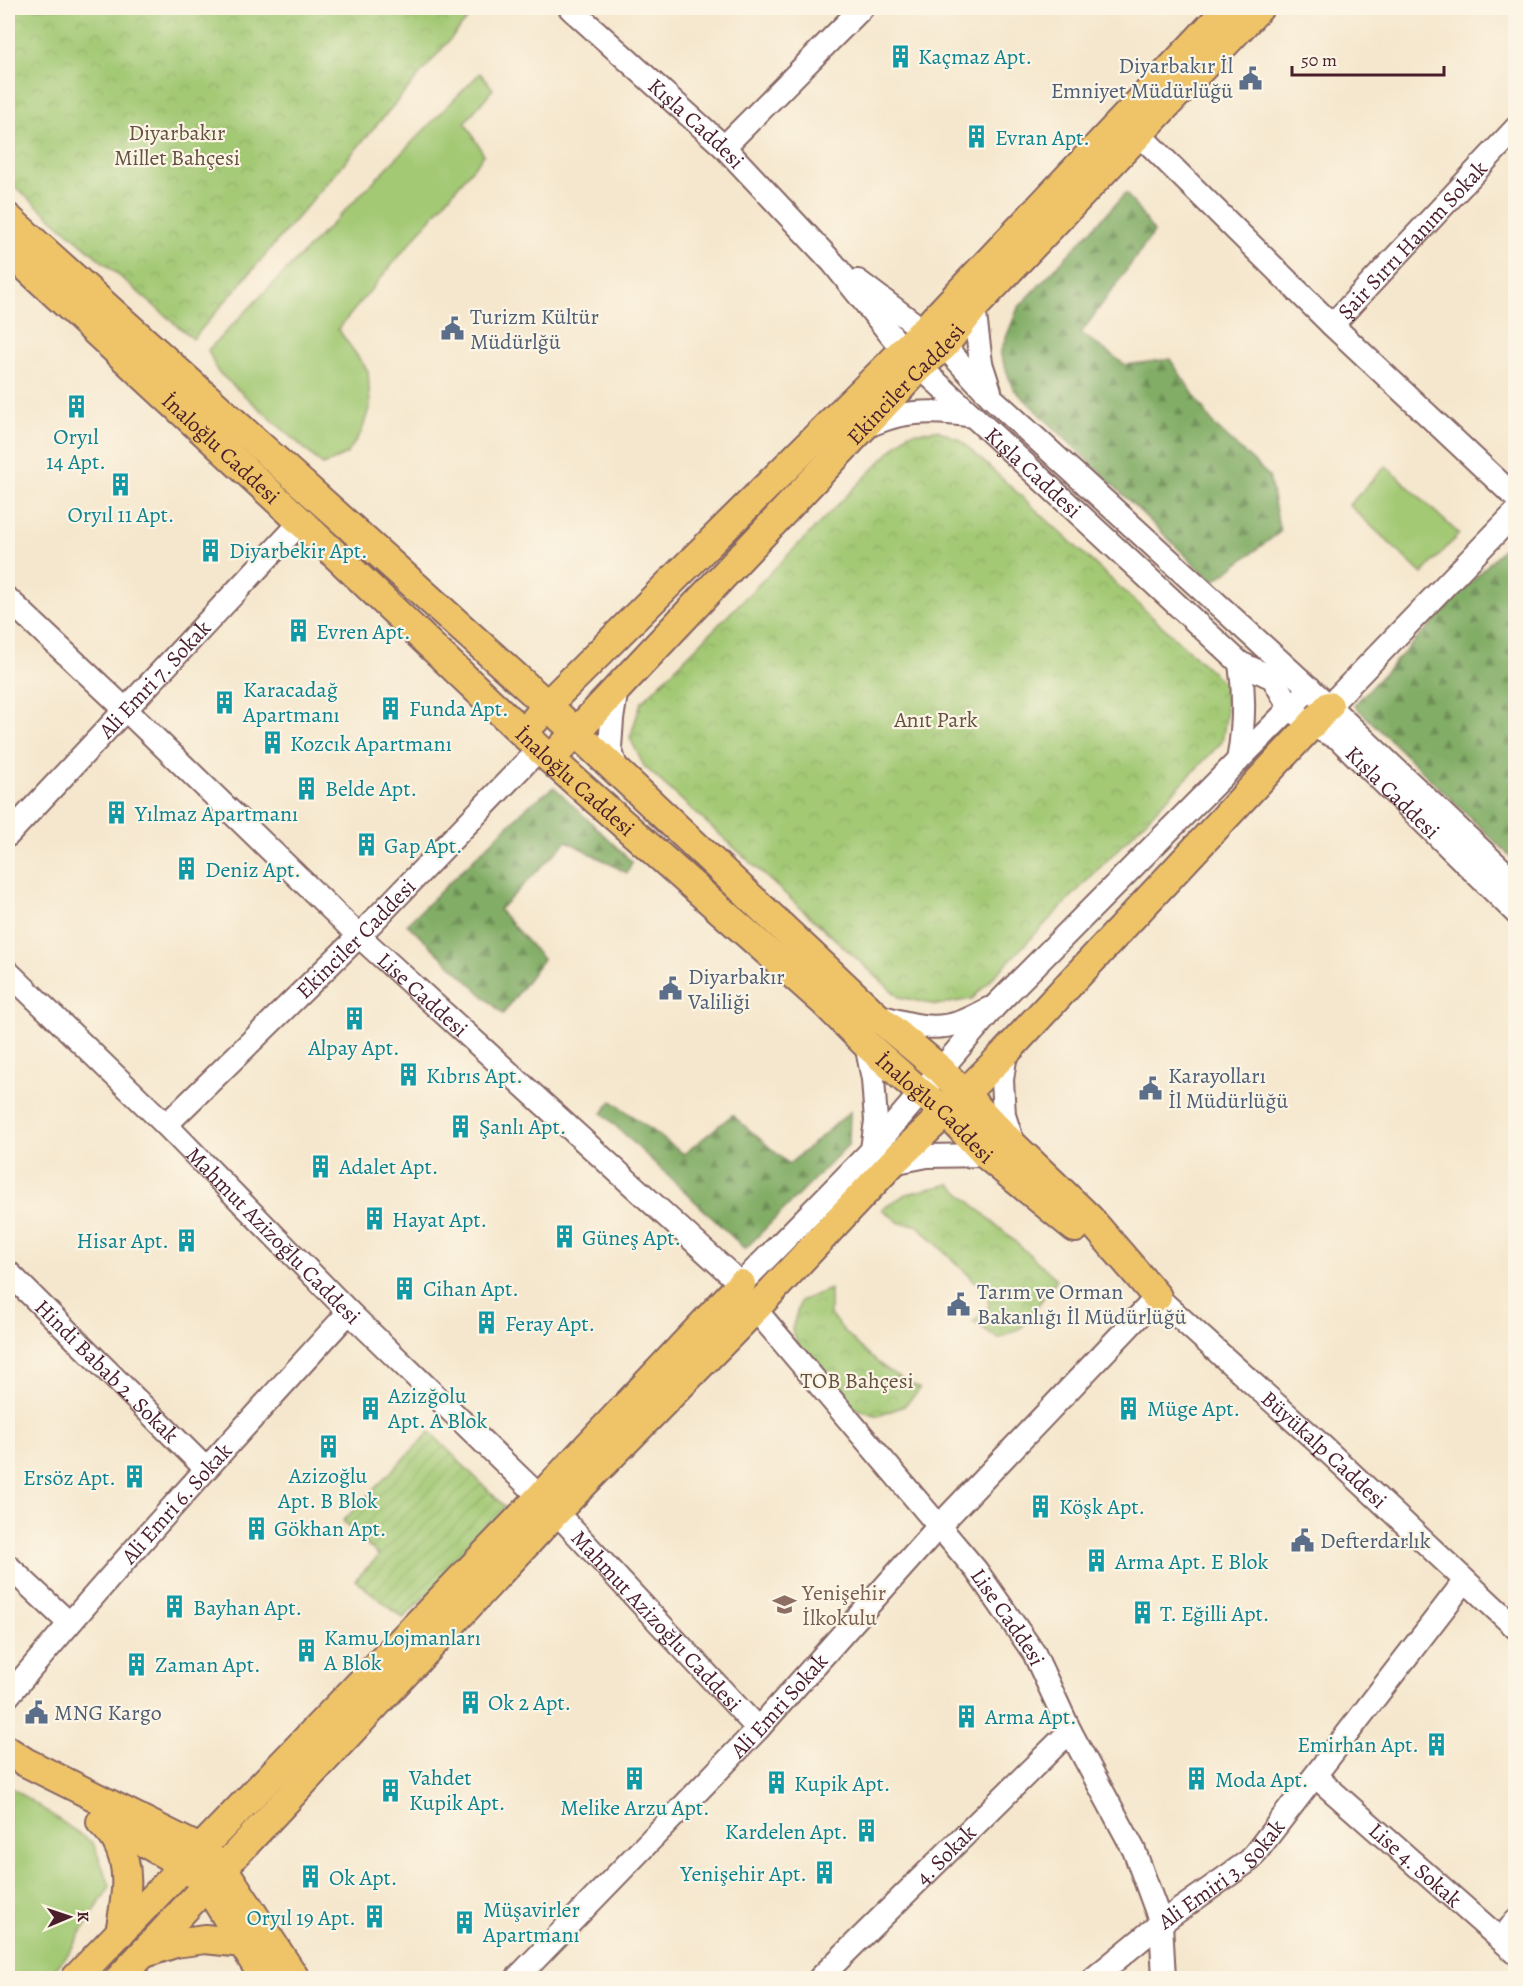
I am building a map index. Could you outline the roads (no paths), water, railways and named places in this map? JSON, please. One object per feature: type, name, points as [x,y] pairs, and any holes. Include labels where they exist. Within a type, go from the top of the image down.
[{"type":"main road","name":"Ekinciler Caddesi","points":[[934,338],[1228,8]]},
{"type":"main road","name":"Ekinciler Caddesi","points":[[538,747],[547,705],[911,359],[974,307],[1259,8]]},
{"type":"main road","name":"İnaloğlu Caddesi","points":[[8,218],[547,705],[875,1015],[941,1070],[955,1103],[986,1155],[1158,1296]]},
{"type":"main road","name":"İnaloğlu Caddesi","points":[[8,250],[301,522],[538,747],[824,1001],[920,1092],[955,1103]]},
{"type":"main road","name":"Ekinciler Caddesi","points":[[538,747],[575,733],[863,428],[911,359]]},
{"type":"main road","points":[[76,1978],[192,1857],[548,1504],[755,1309],[882,1156],[955,1103],[1005,1052],[1310,707]]},
{"type":"main road","points":[[955,1103],[1013,1145],[1089,1218],[1158,1296]]},
{"type":"main road","points":[[120,1978],[215,1876],[548,1504],[741,1284]]},
{"type":"main road","points":[[16,1757],[44,1784],[94,1813],[192,1857]]},
{"type":"main road","points":[[16,1757],[192,1857],[215,1876],[295,1978]]},
{"type":"main road","points":[[94,1813],[116,1839],[126,1862],[127,1892],[120,1933]]},
{"type":"main road","points":[[215,1876],[243,1943],[264,1978]]},
{"type":"main road","points":[[141,1955],[175,1943],[205,1939],[243,1943]]},
{"type":"street","name":"Kışla Caddesi","points":[[570,8],[724,147],[833,263],[911,359],[1240,663],[1273,678],[1310,707],[1338,738],[1515,913]]},
{"type":"street","points":[[724,147],[862,8]]},
{"type":"street","name":"Şair Sırrı Hanım Sokak","points":[[1332,325],[1515,128]]},
{"type":"street","points":[[1138,133],[1332,325],[1515,498]]},
{"type":"street","points":[[833,263],[934,338],[992,398],[1310,707],[1515,883]]},
{"type":"street","points":[[974,307],[981,363],[992,398]]},
{"type":"street","points":[[863,428],[900,415],[952,412],[973,416]]},
{"type":"street","points":[[741,1284],[882,1156],[920,1092],[995,1006],[1238,761],[1310,707],[1515,512]]},
{"type":"street","name":"Ali Emri 7. Sokak","points":[[8,835],[301,522]]},
{"type":"street","name":"Lise Caddesi","points":[[8,599],[359,936],[741,1284]]},
{"type":"street","points":[[1238,761],[1242,742],[1244,690],[1240,663]]},
{"type":"street","points":[[617,688],[609,748],[618,773]]},
{"type":"street","name":"Ekinciler Caddesi","points":[[166,1125],[359,936],[538,747]]},
{"type":"street","name":"Mahmut Azizoğlu Caddesi","points":[[8,972],[166,1125],[349,1312],[548,1504],[758,1729]]},
{"type":"street","points":[[875,1015],[916,1026],[943,1027],[960,1023],[995,1006]]},
{"type":"street","points":[[867,1044],[882,1156]]},
{"type":"street","points":[[1005,1052],[1002,1080],[1004,1115],[1013,1145]]},
{"type":"street","points":[[882,1156],[986,1155]]},
{"type":"street","name":"Hindi Babab 2. Sokak","points":[[8,1272],[206,1469]]},
{"type":"street","name":"Ali Emri Sokak","points":[[517,1978],[758,1729],[939,1526],[1158,1296]]},
{"type":"street","name":"Büyükalp Caddesi","points":[[1158,1296],[1515,1628]]},
{"type":"street","name":"Lise Caddesi","points":[[755,1309],[976,1570],[1034,1653],[1070,1731],[1134,1850],[1161,1923],[1164,1978]]},
{"type":"street","name":"Ali Emri 6. Sokak","points":[[8,1696],[69,1623],[349,1312]]},
{"type":"street","points":[[8,1566],[69,1623]]},
{"type":"street","name":"Ali Emiri 3. Sokak","points":[[1094,1978],[1161,1923],[1250,1860],[1464,1582]]},
{"type":"street","name":"4. Sokak","points":[[820,1978],[1070,1731]]},
{"type":"street","name":"Lise 4. Sokak","points":[[1315,1776],[1509,1946]]},
{"type":"street","points":[[1509,1946],[1515,1920]]},
{"type":"place","name":"Kaçmaz Apt.","points":[[900,56]]},
{"type":"place","name":"Diyarbakır İl Emniyet Müdürlüğü","points":[[1251,78]]},
{"type":"place","name":"Evran Apt.","points":[[977,137]]},
{"type":"place","name":"Turizm Kültür Müdürlğü","points":[[452,329]]},
{"type":"place","name":"Oryıl 14 Apt.","points":[[76,407]]},
{"type":"place","name":"Oryıl 11 Apt.","points":[[121,485]]},
{"type":"place","name":"Diyarbekir Apt.","points":[[211,550]]},
{"type":"place","name":"Evren Apt.","points":[[298,631]]},
{"type":"place","name":"Karacadağ Apartmanı","points":[[225,702]]},
{"type":"place","name":"Funda Apt.","points":[[391,708]]},
{"type":"place","name":"Kozcık Apartmanı","points":[[272,743]]},
{"type":"place","name":"Belde Apt.","points":[[307,788]]},
{"type":"place","name":"Yılmaz Apartmanı","points":[[117,813]]},
{"type":"place","name":"Gap Apt.","points":[[366,845]]},
{"type":"place","name":"Deniz Apt.","points":[[187,869]]},
{"type":"place","name":"Diyarbakır Valiliği","points":[[670,989]]},
{"type":"place","name":"Alpay Apt.","points":[[354,1018]]},
{"type":"place","name":"Kıbrıs Apt.","points":[[408,1075]]},
{"type":"place","name":"Karayolları İl Müdürlüğü","points":[[1150,1088]]},
{"type":"place","name":"Şanlı Apt.","points":[[461,1126]]},
{"type":"place","name":"Adalet Apt.","points":[[321,1166]]},
{"type":"place","name":"Hayat Apt.","points":[[374,1219]]},
{"type":"place","name":"Güneş Apt.","points":[[564,1237]]},
{"type":"place","name":"Hisar Apt.","points":[[187,1240]]},
{"type":"place","name":"Cihan Apt.","points":[[405,1288]]},
{"type":"place","name":"Tarım ve Orman Bakanlığı İl Müdürlüğü","points":[[959,1304]]},
{"type":"place","name":"Feray Apt.","points":[[487,1323]]},
{"type":"place","name":"Azizğolu Apt. A Blok","points":[[370,1408]]},
{"type":"place","name":"Müge Apt.","points":[[1129,1408]]},
{"type":"place","name":"Azizoğlu Apt. B Blok","points":[[328,1446]]},
{"type":"place","name":"Ersöz Apt.","points":[[134,1477]]},
{"type":"place","name":"Köşk Apt.","points":[[1041,1506]]},
{"type":"place","name":"Gökhan Apt.","points":[[256,1528]]},
{"type":"place","name":"Defterdarlık","points":[[1302,1540]]},
{"type":"place","name":"Arma Apt. E Blok","points":[[1097,1561]]},
{"type":"place","name":"Yenişehir İlkokulu","points":[[784,1605]]},
{"type":"place","name":"Bayhan Apt.","points":[[175,1607]]},
{"type":"place","name":"T. Eğilli Apt.","points":[[1142,1613]]},
{"type":"place","name":"Kamu Lojmanları A Blok","points":[[306,1650]]},
{"type":"place","name":"Zaman Apt.","points":[[137,1664]]},
{"type":"place","name":"Ok 2 Apt.","points":[[470,1702]]},
{"type":"place","name":"MNG Kargo","points":[[36,1712]]},
{"type":"place","name":"Arma Apt.","points":[[967,1716]]},
{"type":"place","name":"Emirhan Apt.","points":[[1437,1744]]},
{"type":"place","name":"Melike Arzu Apt.","points":[[635,1778]]},
{"type":"place","name":"Moda Apt.","points":[[1197,1779]]},
{"type":"place","name":"Kupik Apt.","points":[[776,1783]]},
{"type":"place","name":"Vahdet Kupik Apt.","points":[[391,1790]]},
{"type":"place","name":"Kardelen Apt.","points":[[866,1831]]},
{"type":"place","name":"Yenişehir Apt.","points":[[825,1873]]},
{"type":"place","name":"Ok Apt.","points":[[311,1877]]},
{"type":"place","name":"Oryıl 19 Apt.","points":[[374,1917]]},
{"type":"place","name":"Müşavirler Apartmanı","points":[[465,1922]]},
{"type":"park label","name":"Diyarbakır Millet Bahçesi","points":[[177,144]]},
{"type":"park label","name":"Anıt Park","points":[[936,719]]},
{"type":"park label","name":"TOB Bahçesi","points":[[857,1380]]}]
